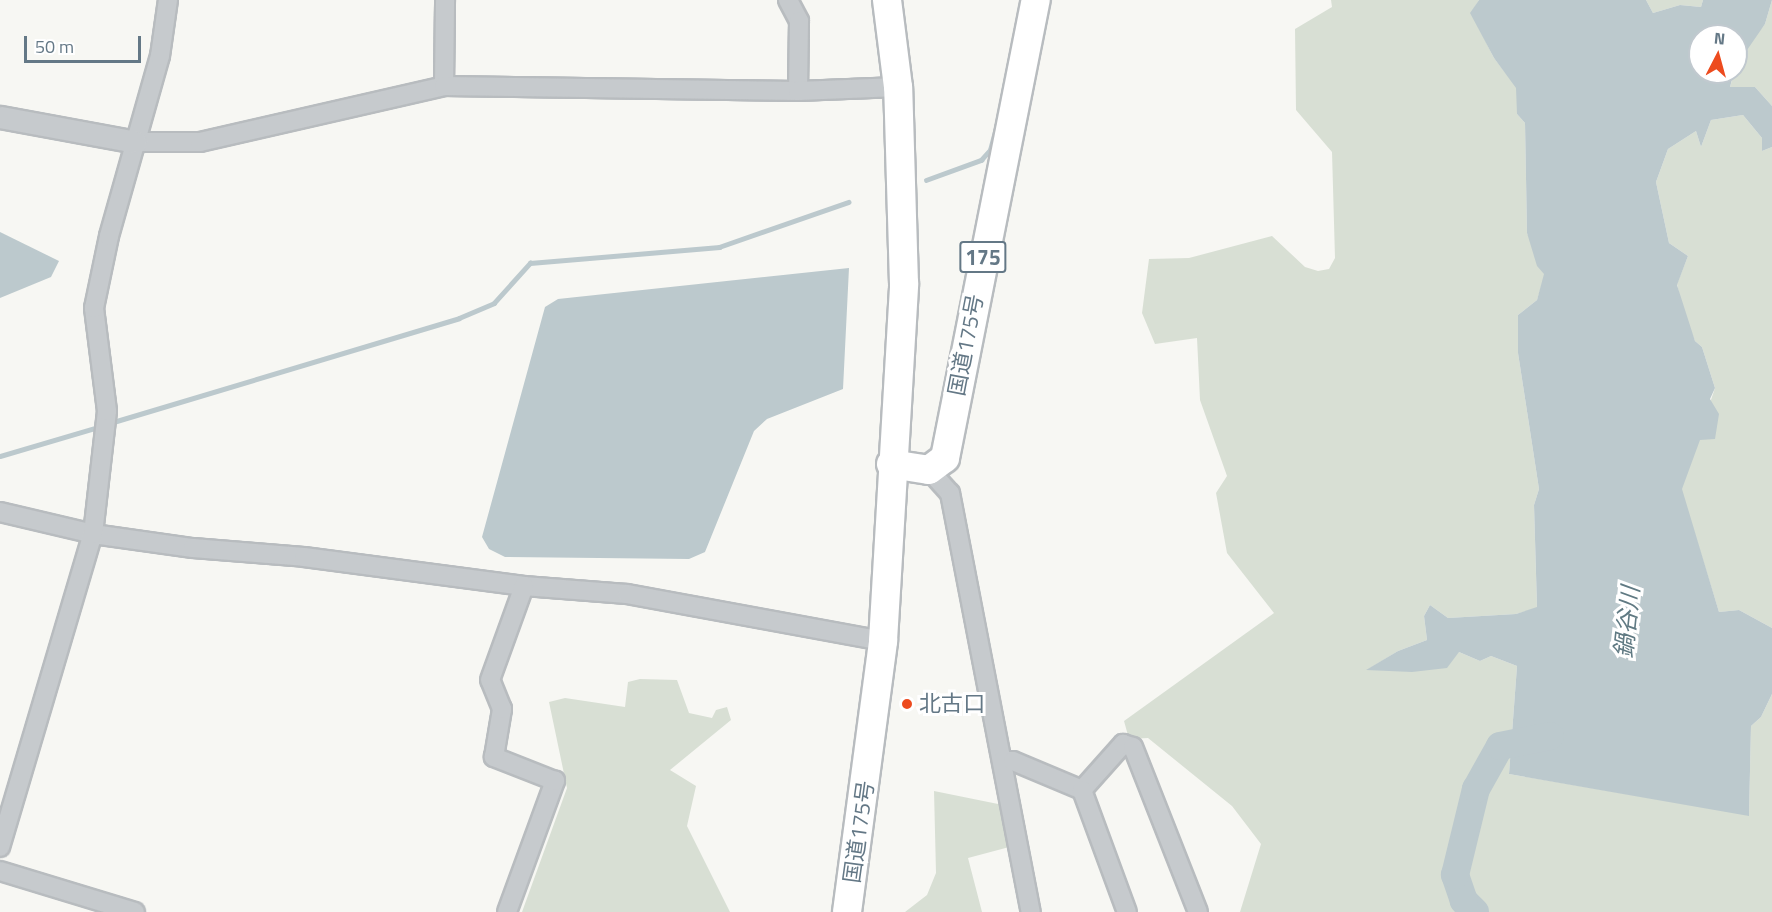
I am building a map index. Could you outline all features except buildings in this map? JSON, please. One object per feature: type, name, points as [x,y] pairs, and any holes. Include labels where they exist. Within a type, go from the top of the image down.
[{"type":"highway","name":"国道175号","points":[[848,912],[883,641],[891,464],[904,285],[898,87],[886,0]]},
{"type":"highway","name":"国道175号","points":[[929,470],[945,458],[1036,0]]},
{"type":"highway","points":[[891,464],[929,470]]},
{"type":"street","points":[[0,848],[93,534],[107,411],[94,308],[160,56],[168,0]]},
{"type":"street","points":[[444,86],[445,0]]},
{"type":"street","points":[[788,0],[799,21],[798,91]]},
{"type":"street","points":[[0,117],[136,142],[200,142],[444,86],[798,91],[898,87]]},
{"type":"street","points":[[929,470],[950,493],[1031,912]]},
{"type":"street","points":[[0,512],[93,534],[524,586],[627,594],[883,641]]},
{"type":"street","points":[[507,912],[555,781],[494,757],[502,709],[490,680],[524,586]]},
{"type":"street","points":[[1082,790],[1123,744],[1133,747],[1194,911]]},
{"type":"street","points":[[1002,761],[1013,761],[1082,790],[1127,912]]},
{"type":"street","points":[[0,871],[135,912]]},
{"type":"shaded area","points":[[1331,0],[1479,0],[1471,13],[1494,58],[1517,88],[1517,114],[1525,123],[1527,233],[1545,274],[1537,300],[1518,315],[1518,353],[1539,489],[1534,505],[1537,608],[1516,614],[1448,618],[1430,605],[1424,616],[1427,640],[1398,651],[1367,670],[1459,652],[1480,661],[1491,656],[1517,666],[1509,774],[1749,815],[1751,726],[1761,717],[1772,694],[1772,912],[1240,912],[1261,844],[1232,806],[1148,738],[1129,739],[1124,721],[1274,613],[1227,553],[1216,493],[1227,476],[1200,400],[1197,338],[1155,344],[1142,313],[1149,259],[1189,258],[1272,236],[1305,267],[1318,271],[1329,269],[1335,258],[1332,152],[1296,110],[1295,29],[1332,7]]},
{"type":"shaded area","points":[[1646,0],[1703,0],[1701,7],[1680,5],[1653,13]]},
{"type":"shaded area","points":[[1772,0],[1772,106],[1755,87],[1730,87],[1731,84],[1748,84],[1748,46],[1765,24]]},
{"type":"shaded area","points":[[1743,115],[1762,138],[1762,151],[1772,147],[1772,628],[1739,610],[1719,612],[1681,489],[1715,388],[1702,347],[1695,341],[1683,311],[1677,284],[1688,256],[1669,243],[1656,182],[1668,149],[1696,131],[1701,147],[1711,120]]},
{"type":"shaded area","points":[[640,679],[677,680],[689,713],[712,718],[716,710],[727,707],[731,720],[670,770],[696,786],[687,826],[730,912],[522,912],[567,788],[549,702],[565,698],[625,707],[628,682]]},
{"type":"shaded area","points":[[934,791],[1003,805],[1013,846],[968,858],[982,912],[905,912],[927,895],[936,873]]},
{"type":"water","points":[[1479,0],[1646,0],[1653,13],[1680,5],[1701,7],[1703,0],[1772,0],[1765,24],[1748,49],[1748,24],[1688,24],[1688,84],[1731,84],[1730,87],[1755,87],[1772,106],[1772,147],[1762,151],[1762,138],[1743,115],[1711,120],[1701,147],[1696,131],[1668,149],[1656,182],[1669,243],[1688,256],[1677,285],[1695,341],[1702,347],[1715,388],[1710,399],[1719,414],[1715,439],[1700,440],[1682,489],[1719,612],[1739,610],[1772,628],[1772,694],[1761,717],[1751,726],[1749,816],[1509,774],[1517,666],[1491,656],[1480,661],[1459,652],[1447,668],[1412,672],[1366,670],[1398,651],[1427,640],[1424,616],[1430,605],[1448,618],[1516,614],[1537,607],[1534,505],[1539,489],[1518,353],[1518,315],[1537,300],[1544,274],[1537,266],[1527,233],[1525,123],[1517,114],[1516,88],[1494,58],[1470,13]]},
{"type":"water","points":[[0,232],[59,261],[51,277],[0,298]]},
{"type":"water","points":[[849,268],[843,389],[767,419],[754,431],[705,552],[689,559],[505,557],[489,549],[482,537],[545,307],[558,299]]},
{"type":"waterway","points":[[926,180],[981,160],[990,150],[998,120]]},
{"type":"waterway","points":[[110,423],[459,318],[494,303],[530,263],[719,247],[848,202]]},
{"type":"waterway","points":[[0,456],[102,426]]},
{"type":"waterway","name":"鍋谷川","points":[[1475,912],[1464,901],[1455,875],[1476,789],[1500,746],[1550,736]]},
{"type":"place","name":"北古口","points":[[907,704]]}]
